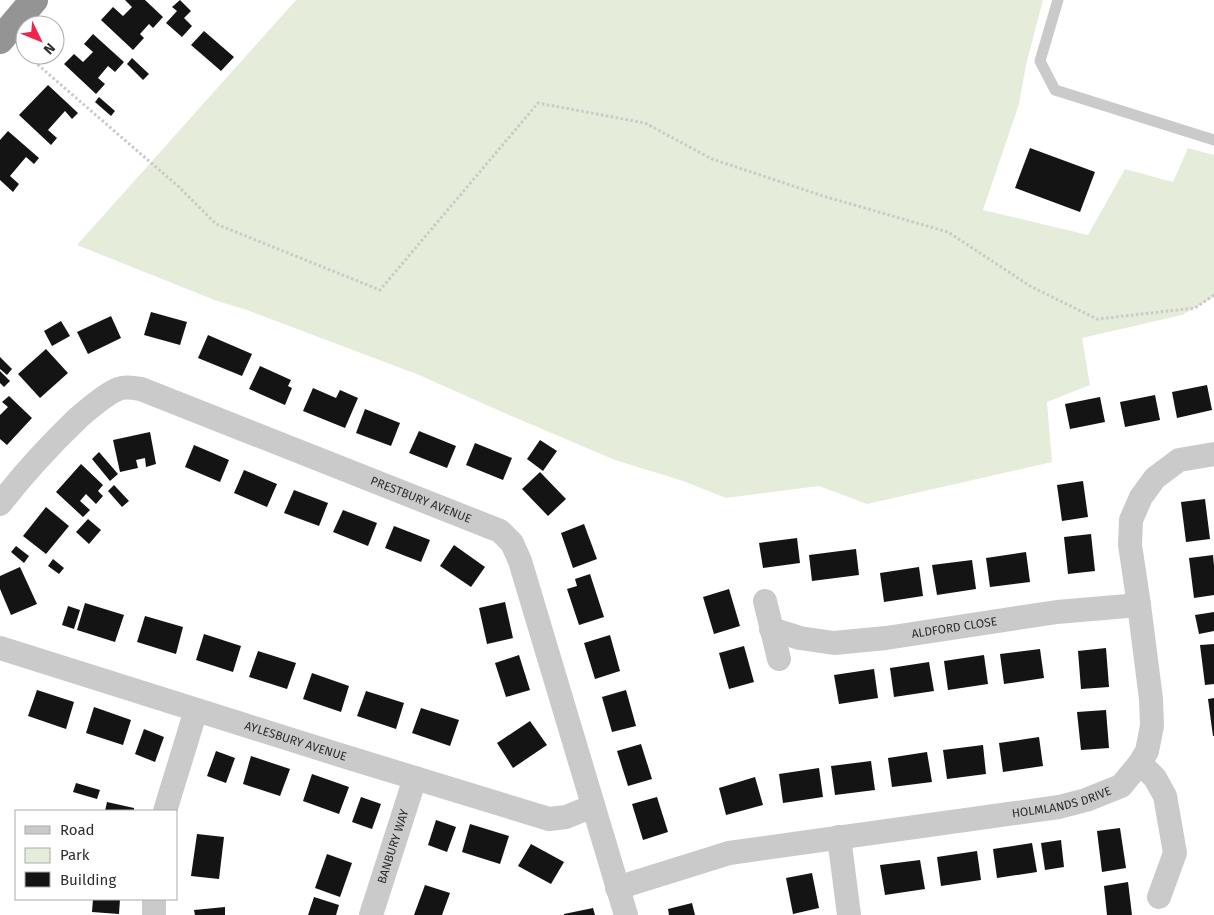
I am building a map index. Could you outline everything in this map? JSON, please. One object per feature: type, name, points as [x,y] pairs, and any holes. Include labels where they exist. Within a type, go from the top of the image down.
[{"type":"highway","points":[[0,40],[34,0]]},
{"type":"street","name":"PRESTBURY AVENUE","points":[[0,504],[23,474],[90,408],[120,388],[141,388],[500,531],[512,543],[520,560],[626,915]]},
{"type":"street","name":"HOLMLANDS DRIVE","points":[[618,888],[729,853],[1060,807],[1086,800],[1122,786],[1147,751],[1152,726],[1151,699],[1130,545],[1131,520],[1141,497],[1155,478],[1179,460],[1214,454]]},
{"type":"street","points":[[765,600],[779,659]]},
{"type":"street","name":"ALDFORD CLOSE","points":[[772,629],[800,638],[834,643],[886,638],[1057,612],[1139,605]]},
{"type":"street","name":"AYLESBURY AVENUE","points":[[0,648],[549,818],[566,817],[593,806]]},
{"type":"street","points":[[165,810],[196,710]]},
{"type":"street","points":[[1140,763],[1155,778],[1165,796],[1175,853],[1160,897]]},
{"type":"street","name":"BANBURY WAY","points":[[371,915],[415,778]]},
{"type":"street","points":[[839,837],[849,915]]},
{"type":"street","points":[[154,900],[154,915]]},
{"type":"lane","points":[[1058,0],[1040,61],[1055,90],[1214,140]]},
{"type":"path","points":[[38,65],[178,188],[216,224],[380,290],[538,103],[645,123],[712,159],[823,196],[948,232],[1030,286],[1097,319],[1195,308],[1214,295]]},
{"type":"green space","points":[[296,0],[1043,0],[1026,65],[1019,104],[983,210],[1088,235],[1125,169],[1173,182],[1188,148],[1214,155],[1214,297],[1182,315],[1082,338],[1090,385],[1047,402],[1052,462],[867,504],[819,486],[726,498],[683,481],[615,460],[419,375],[247,310],[217,301],[77,245]]},
{"type":"building","points":[[125,0],[145,0],[163,17],[153,28],[149,24],[140,34],[144,38],[133,50],[101,20],[113,7],[123,16],[132,7]]},
{"type":"building","points":[[180,0],[191,11],[184,18],[192,26],[182,37],[166,23],[177,11],[172,7]]},
{"type":"building","points":[[204,31],[234,57],[221,71],[191,45]]},
{"type":"building","points":[[93,34],[124,62],[115,72],[108,66],[98,78],[105,84],[96,94],[65,65],[74,54],[83,62],[93,52],[84,44]]},
{"type":"building","points":[[132,58],[149,74],[143,80],[127,64]]},
{"type":"building","points":[[48,85],[78,113],[72,119],[65,111],[48,130],[57,138],[51,145],[19,115]]},
{"type":"building","points":[[99,97],[115,111],[111,116],[95,102]]},
{"type":"building","points":[[8,131],[39,158],[34,164],[26,157],[10,176],[19,184],[13,192],[0,180],[0,140]]},
{"type":"building","points":[[1030,148],[1095,172],[1080,212],[1015,188]]},
{"type":"building","points":[[151,312],[187,322],[180,345],[144,335]]},
{"type":"building","points":[[111,316],[121,338],[88,354],[77,332]]},
{"type":"building","points":[[61,321],[70,336],[52,346],[44,331]]},
{"type":"building","points":[[208,335],[252,354],[242,376],[198,358]]},
{"type":"building","points":[[46,349],[68,373],[40,398],[18,374]]},
{"type":"building","points":[[0,357],[12,369],[7,375],[0,369]]},
{"type":"building","points":[[260,366],[291,380],[288,386],[292,388],[285,405],[249,389]]},
{"type":"building","points":[[0,371],[10,381],[4,387],[0,383]]},
{"type":"building","points":[[1207,385],[1212,410],[1177,418],[1172,392]]},
{"type":"building","points":[[313,388],[336,398],[340,390],[358,398],[345,428],[303,411]]},
{"type":"building","points":[[1155,395],[1160,420],[1125,427],[1120,402]]},
{"type":"building","points":[[9,396],[32,418],[7,445],[0,439],[0,415],[8,407],[2,402]]},
{"type":"building","points":[[1100,397],[1105,422],[1070,429],[1065,404]]},
{"type":"building","points":[[365,409],[400,423],[391,446],[356,433]]},
{"type":"building","points":[[419,431],[456,446],[447,468],[409,453]]},
{"type":"building","points":[[150,432],[156,464],[146,467],[145,458],[136,460],[138,468],[120,472],[113,440]]},
{"type":"building","points":[[540,440],[557,451],[543,471],[527,459]]},
{"type":"building","points":[[475,443],[512,458],[503,480],[466,465]]},
{"type":"building","points":[[194,445],[229,460],[220,482],[185,467]]},
{"type":"building","points":[[99,452],[118,474],[110,481],[92,459]]},
{"type":"building","points":[[81,464],[103,485],[98,491],[103,496],[96,504],[86,494],[80,501],[90,510],[83,517],[56,492]]},
{"type":"building","points":[[244,470],[277,484],[267,507],[234,493]]},
{"type":"building","points":[[540,472],[566,499],[548,516],[522,489]]},
{"type":"building","points":[[1083,481],[1088,517],[1062,521],[1057,485]]},
{"type":"building","points":[[114,485],[129,501],[122,507],[108,491]]},
{"type":"building","points":[[294,490],[328,503],[319,526],[284,513]]},
{"type":"building","points":[[1205,499],[1210,539],[1186,542],[1181,502]]},
{"type":"building","points":[[46,507],[69,526],[46,554],[23,536]]},
{"type":"building","points":[[343,510],[377,523],[368,546],[333,532]]},
{"type":"building","points":[[88,519],[101,530],[89,544],[76,532]]},
{"type":"building","points":[[584,524],[597,559],[573,568],[561,533]]},
{"type":"building","points":[[394,526],[430,540],[421,562],[385,548]]},
{"type":"building","points":[[1091,534],[1095,571],[1068,574],[1064,537]]},
{"type":"building","points":[[797,538],[800,563],[763,568],[759,543]]},
{"type":"building","points":[[454,545],[485,567],[471,587],[440,566]]},
{"type":"building","points":[[16,546],[29,556],[24,563],[11,552]]},
{"type":"building","points":[[856,549],[859,575],[812,581],[809,555]]},
{"type":"building","points":[[1026,552],[1030,582],[990,587],[986,558]]},
{"type":"building","points":[[1213,555],[1214,595],[1194,598],[1189,558]]},
{"type":"building","points":[[53,559],[64,568],[59,574],[48,566]]},
{"type":"building","points":[[972,560],[976,589],[937,595],[932,565]]},
{"type":"building","points":[[20,567],[37,604],[11,615],[0,589],[0,576]]},
{"type":"building","points":[[919,567],[923,596],[884,602],[880,573]]},
{"type":"building","points":[[590,574],[604,617],[579,625],[567,589],[577,586],[575,579]]},
{"type":"building","points":[[729,589],[740,626],[714,634],[703,597]]},
{"type":"building","points":[[505,602],[513,638],[487,644],[479,608]]},
{"type":"building","points":[[85,603],[124,615],[115,642],[77,630]]},
{"type":"building","points":[[68,606],[80,610],[74,629],[62,625]]},
{"type":"building","points":[[1214,612],[1214,631],[1199,634],[1195,615]]},
{"type":"building","points":[[145,616],[183,627],[176,654],[137,642]]},
{"type":"building","points":[[204,634],[241,646],[233,672],[196,660]]},
{"type":"building","points":[[610,635],[620,671],[595,679],[584,643]]},
{"type":"building","points":[[1214,644],[1214,684],[1205,685],[1200,645]]},
{"type":"building","points":[[744,646],[754,682],[729,689],[719,653]]},
{"type":"building","points":[[1106,648],[1109,687],[1081,689],[1078,651]]},
{"type":"building","points":[[1040,649],[1044,678],[1004,684],[1000,654]]},
{"type":"building","points":[[258,651],[296,663],[287,689],[249,677]]},
{"type":"building","points":[[519,655],[530,690],[506,697],[495,663]]},
{"type":"building","points":[[984,655],[988,684],[948,690],[944,661]]},
{"type":"building","points":[[929,662],[934,691],[894,697],[890,668]]},
{"type":"building","points":[[874,669],[878,698],[839,704],[834,675]]},
{"type":"building","points":[[312,673],[349,686],[341,712],[303,699]]},
{"type":"building","points":[[37,690],[74,702],[66,729],[28,716]]},
{"type":"building","points":[[626,690],[636,726],[612,732],[602,697]]},
{"type":"building","points":[[366,691],[404,703],[396,729],[357,716]]},
{"type":"building","points":[[1214,698],[1214,736],[1213,736],[1208,699]]},
{"type":"building","points":[[94,707],[131,720],[123,745],[86,733]]},
{"type":"building","points":[[421,708],[459,720],[450,746],[412,733]]},
{"type":"building","points":[[1106,710],[1109,748],[1081,750],[1077,712]]},
{"type":"building","points":[[530,721],[547,745],[513,768],[497,743]]},
{"type":"building","points":[[144,729],[164,737],[155,762],[135,754]]},
{"type":"building","points":[[1039,737],[1043,766],[1003,772],[999,743]]},
{"type":"building","points":[[641,744],[652,779],[628,786],[617,751]]},
{"type":"building","points":[[983,745],[986,774],[947,779],[943,750]]},
{"type":"building","points":[[216,751],[235,758],[226,783],[207,776]]},
{"type":"building","points":[[927,752],[932,782],[892,787],[888,758]]},
{"type":"building","points":[[251,756],[290,769],[280,796],[243,784]]},
{"type":"building","points":[[871,761],[875,790],[835,795],[831,766]]},
{"type":"building","points":[[819,768],[823,797],[783,803],[779,774]]},
{"type":"building","points":[[312,774],[349,787],[339,814],[303,801]]},
{"type":"building","points":[[755,777],[763,805],[726,815],[719,788]]},
{"type":"building","points":[[76,783],[100,790],[97,799],[73,792]]},
{"type":"building","points":[[361,797],[381,804],[372,829],[352,822]]},
{"type":"building","points":[[657,797],[668,832],[643,840],[632,804]]},
{"type":"building","points":[[107,802],[134,808],[134,810],[105,810]]},
{"type":"building","points":[[436,820],[456,827],[447,852],[428,845]]},
{"type":"building","points":[[470,824],[509,836],[500,864],[462,852]]},
{"type":"building","points":[[1120,828],[1126,868],[1102,872],[1097,831]]},
{"type":"building","points":[[197,834],[224,837],[219,879],[191,876]]},
{"type":"building","points":[[1061,840],[1064,867],[1045,870],[1041,843]]},
{"type":"building","points":[[1032,843],[1037,872],[997,878],[993,849]]},
{"type":"building","points":[[531,844],[564,862],[551,884],[518,866]]},
{"type":"building","points":[[977,851],[981,880],[941,886],[937,857]]},
{"type":"building","points":[[327,854],[352,863],[340,897],[315,888]]},
{"type":"building","points":[[920,860],[925,889],[885,895],[880,865]]},
{"type":"building","points":[[812,873],[819,908],[793,914],[786,878]]},
{"type":"building","points":[[1128,882],[1132,915],[1107,915],[1104,886]]},
{"type":"building","points":[[425,885],[450,893],[442,915],[414,915]]},
{"type":"building","points":[[314,897],[339,905],[336,915],[308,915]]},
{"type":"building","points":[[93,900],[120,900],[119,914],[92,912]]},
{"type":"building","points":[[692,903],[695,915],[669,915],[668,909]]},
{"type":"building","points":[[225,907],[225,915],[195,915],[194,910]]},
{"type":"building","points":[[593,908],[595,915],[564,915],[564,914]]}]
